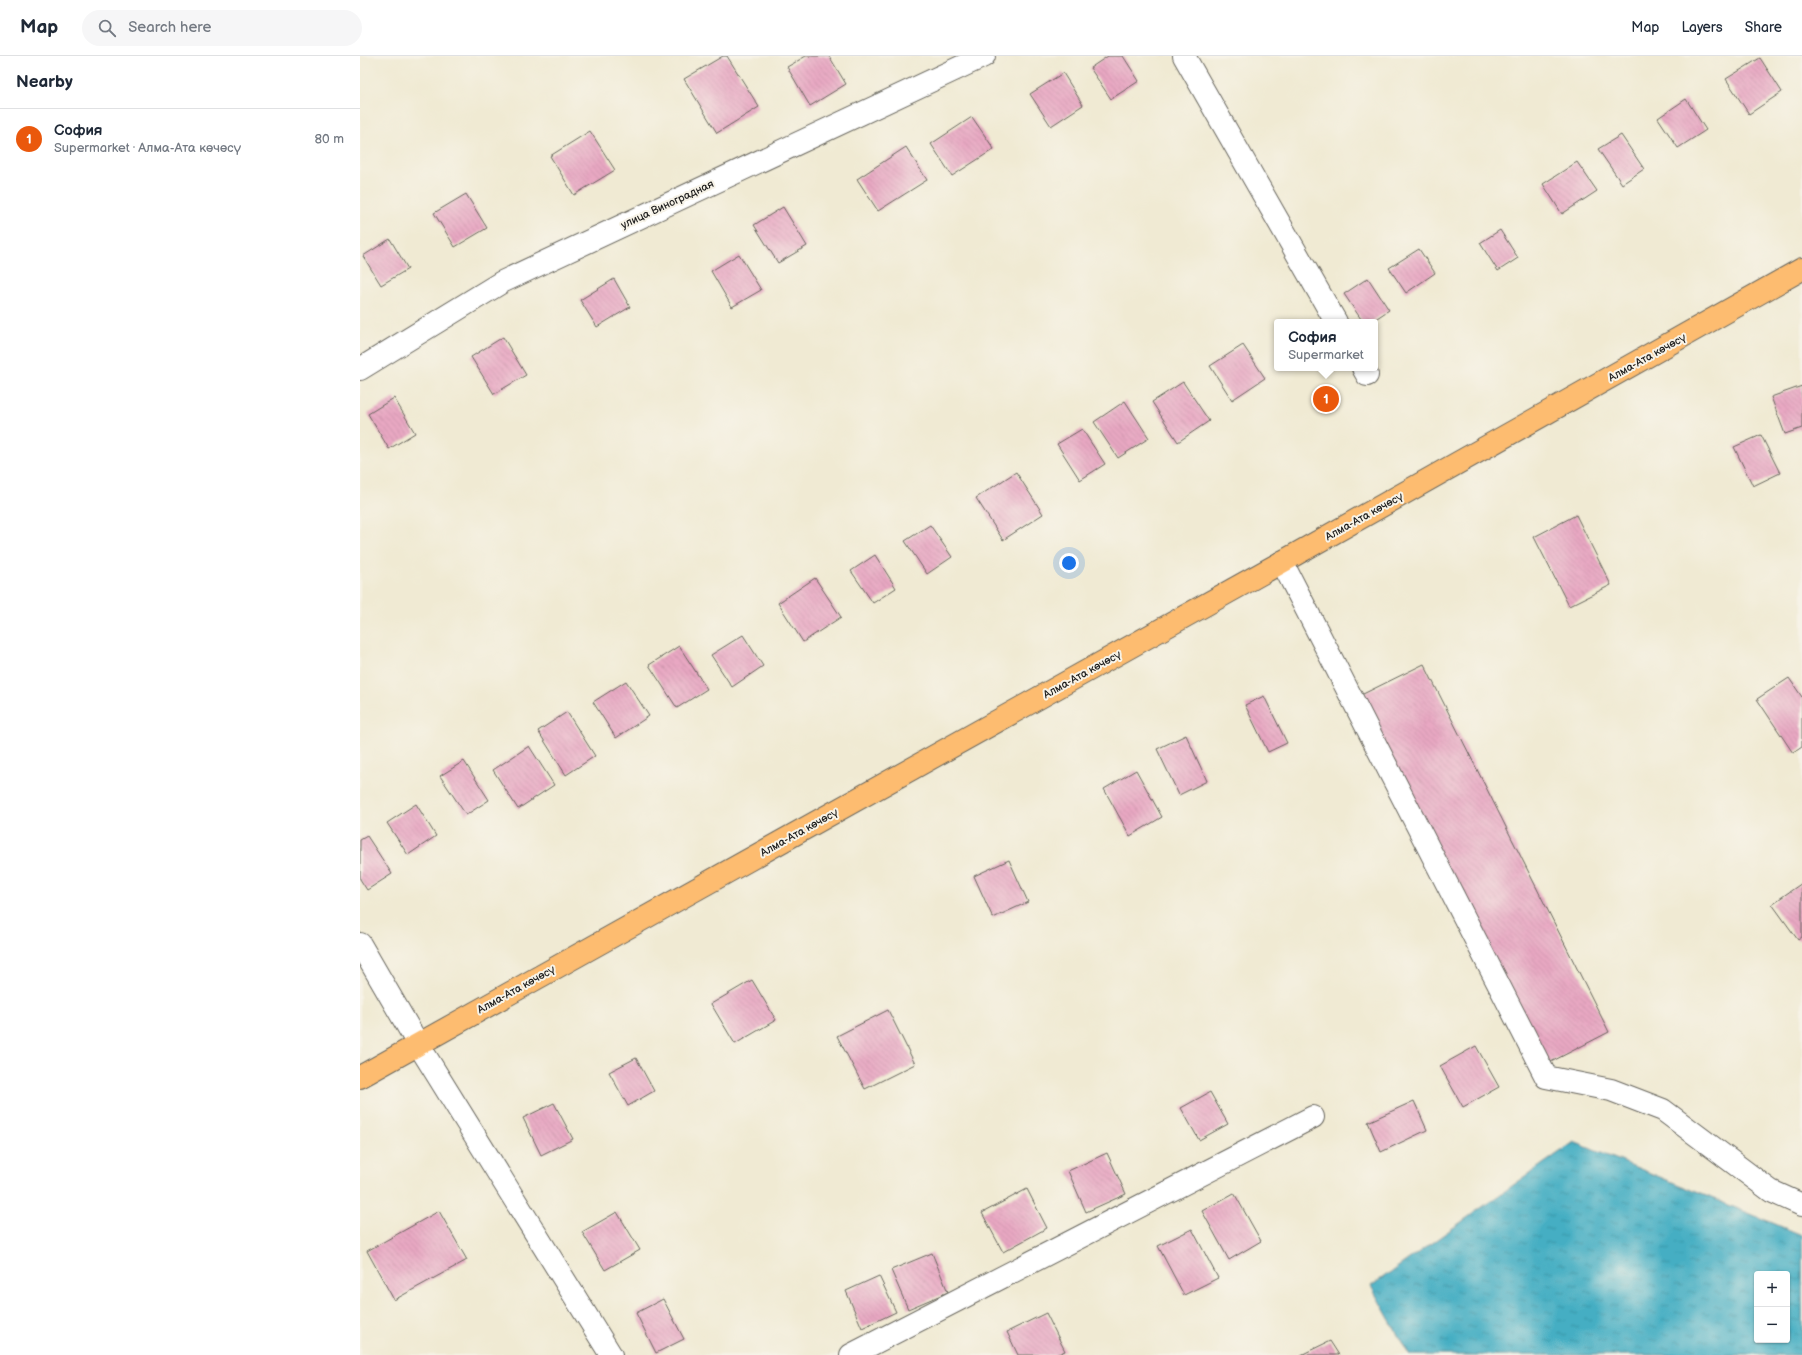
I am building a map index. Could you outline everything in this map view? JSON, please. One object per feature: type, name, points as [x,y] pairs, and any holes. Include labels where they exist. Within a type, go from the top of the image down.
[{"type":"highway","name":"Алма-Ата көчөсү","points":[[360,1076],[1282,562],[1802,269]]},
{"type":"street","name":"улица Виноградная","points":[[360,369],[502,282],[984,56]]},
{"type":"street","points":[[1184,56],[1334,319]]},
{"type":"street","points":[[1282,562],[1546,1077],[1611,1090],[1663,1110],[1771,1191],[1802,1206]]},
{"type":"street","points":[[360,944],[418,1044],[611,1355]]},
{"type":"street","points":[[851,1355],[1313,1117]]},
{"type":"water","points":[[1574,1142],[1802,1235],[1802,1355],[1409,1355],[1371,1286]]},
{"type":"building","points":[[723,56],[727,56],[759,107],[717,133],[684,79]]},
{"type":"building","points":[[806,56],[829,56],[846,84],[810,106],[787,67]]},
{"type":"building","points":[[1108,56],[1123,56],[1139,81],[1111,99],[1090,68]]},
{"type":"building","points":[[1760,58],[1782,92],[1749,114],[1726,79]]},
{"type":"building","points":[[1063,73],[1083,105],[1051,126],[1030,94]]},
{"type":"building","points":[[1686,99],[1706,130],[1678,148],[1658,118]]},
{"type":"building","points":[[972,117],[994,149],[952,176],[931,144]]},
{"type":"building","points":[[590,131],[615,170],[574,195],[550,156]]},
{"type":"building","points":[[1621,135],[1644,169],[1622,184],[1598,149]]},
{"type":"building","points":[[906,147],[927,180],[878,211],[857,179]]},
{"type":"building","points":[[1577,162],[1597,191],[1562,214],[1543,184]]},
{"type":"building","points":[[466,194],[487,228],[455,247],[434,213]]},
{"type":"building","points":[[783,207],[807,246],[778,263],[754,225]]},
{"type":"building","points":[[1500,230],[1518,258],[1498,271],[1480,243]]},
{"type":"building","points":[[390,239],[408,269],[381,285],[363,256]]},
{"type":"building","points":[[1419,249],[1435,273],[1406,293],[1389,268]]},
{"type":"building","points":[[739,254],[761,290],[732,307],[711,271]]},
{"type":"building","points":[[1368,278],[1389,310],[1376,319],[1361,319],[1344,294]]},
{"type":"building","points":[[614,279],[630,307],[597,327],[580,300]]},
{"type":"building","points":[[503,337],[526,375],[494,394],[471,357]]},
{"type":"building","points":[[1243,345],[1265,378],[1232,400],[1210,366]]},
{"type":"building","points":[[1183,382],[1209,421],[1178,442],[1152,402]]},
{"type":"building","points":[[1802,386],[1802,428],[1785,434],[1771,397]]},
{"type":"building","points":[[394,398],[415,433],[389,449],[368,414]]},
{"type":"building","points":[[1125,401],[1149,438],[1118,458],[1094,422]]},
{"type":"building","points":[[1082,429],[1105,464],[1080,480],[1057,444]]},
{"type":"building","points":[[1761,435],[1780,473],[1753,486],[1734,447]]},
{"type":"building","points":[[1016,472],[1043,514],[1003,540],[976,498]]},
{"type":"building","points":[[1576,515],[1611,585],[1569,606],[1534,537]]},
{"type":"building","points":[[930,525],[952,557],[927,574],[905,541]]},
{"type":"building","points":[[875,555],[896,588],[873,603],[851,571]]},
{"type":"building","points":[[815,578],[841,617],[803,642],[778,603]]},
{"type":"building","points":[[743,635],[763,666],[732,687],[711,655]]},
{"type":"building","points":[[679,646],[707,689],[677,708],[649,665]]},
{"type":"building","points":[[1424,664],[1609,1032],[1545,1065],[1359,696]]},
{"type":"building","points":[[1789,678],[1802,697],[1802,747],[1793,753],[1757,699]]},
{"type":"building","points":[[626,681],[649,716],[616,738],[593,702]]},
{"type":"building","points":[[1264,696],[1287,743],[1268,752],[1245,705]]},
{"type":"building","points":[[567,712],[595,756],[566,775],[538,731]]},
{"type":"building","points":[[1186,735],[1207,781],[1179,795],[1157,749]]},
{"type":"building","points":[[529,746],[554,785],[518,809],[493,770]]},
{"type":"building","points":[[464,761],[489,800],[466,815],[440,776]]},
{"type":"building","points":[[1136,770],[1162,817],[1130,836],[1104,789]]},
{"type":"building","points":[[416,804],[436,836],[408,855],[387,823]]},
{"type":"building","points":[[367,836],[392,874],[367,890],[360,879],[360,840]]},
{"type":"building","points":[[1009,860],[1028,902],[993,918],[974,876]]},
{"type":"building","points":[[1802,883],[1802,937],[1798,940],[1772,904]]},
{"type":"building","points":[[752,980],[776,1020],[735,1044],[711,1004]]},
{"type":"building","points":[[888,1010],[915,1064],[865,1089],[837,1036]]},
{"type":"building","points":[[1476,1046],[1499,1087],[1463,1107],[1440,1066]]},
{"type":"building","points":[[636,1058],[654,1091],[628,1106],[609,1072]]},
{"type":"building","points":[[1210,1092],[1228,1124],[1199,1140],[1181,1108]]},
{"type":"building","points":[[1414,1101],[1427,1130],[1381,1152],[1368,1122]]},
{"type":"building","points":[[554,1103],[573,1139],[541,1155],[523,1118]]},
{"type":"building","points":[[1107,1153],[1126,1194],[1086,1212],[1068,1171]]},
{"type":"building","points":[[1027,1189],[1047,1228],[1003,1252],[982,1213]]},
{"type":"building","points":[[1234,1193],[1261,1241],[1229,1260],[1202,1211]]},
{"type":"building","points":[[439,1211],[467,1260],[394,1300],[367,1251]]},
{"type":"building","points":[[617,1212],[640,1250],[605,1270],[582,1232]]},
{"type":"building","points":[[1192,1229],[1218,1278],[1184,1295],[1158,1246]]},
{"type":"building","points":[[932,1253],[948,1292],[908,1309],[891,1270]]},
{"type":"building","points":[[879,1276],[896,1312],[862,1328],[846,1291]]},
{"type":"building","points":[[663,1299],[684,1339],[656,1353],[636,1313]]},
{"type":"building","points":[[1046,1313],[1065,1351],[1056,1355],[1018,1355],[1007,1332]]},
{"type":"building","points":[[1330,1341],[1339,1355],[1301,1355]]},
{"type":"place","name":"София","points":[[1326,399]]}]
